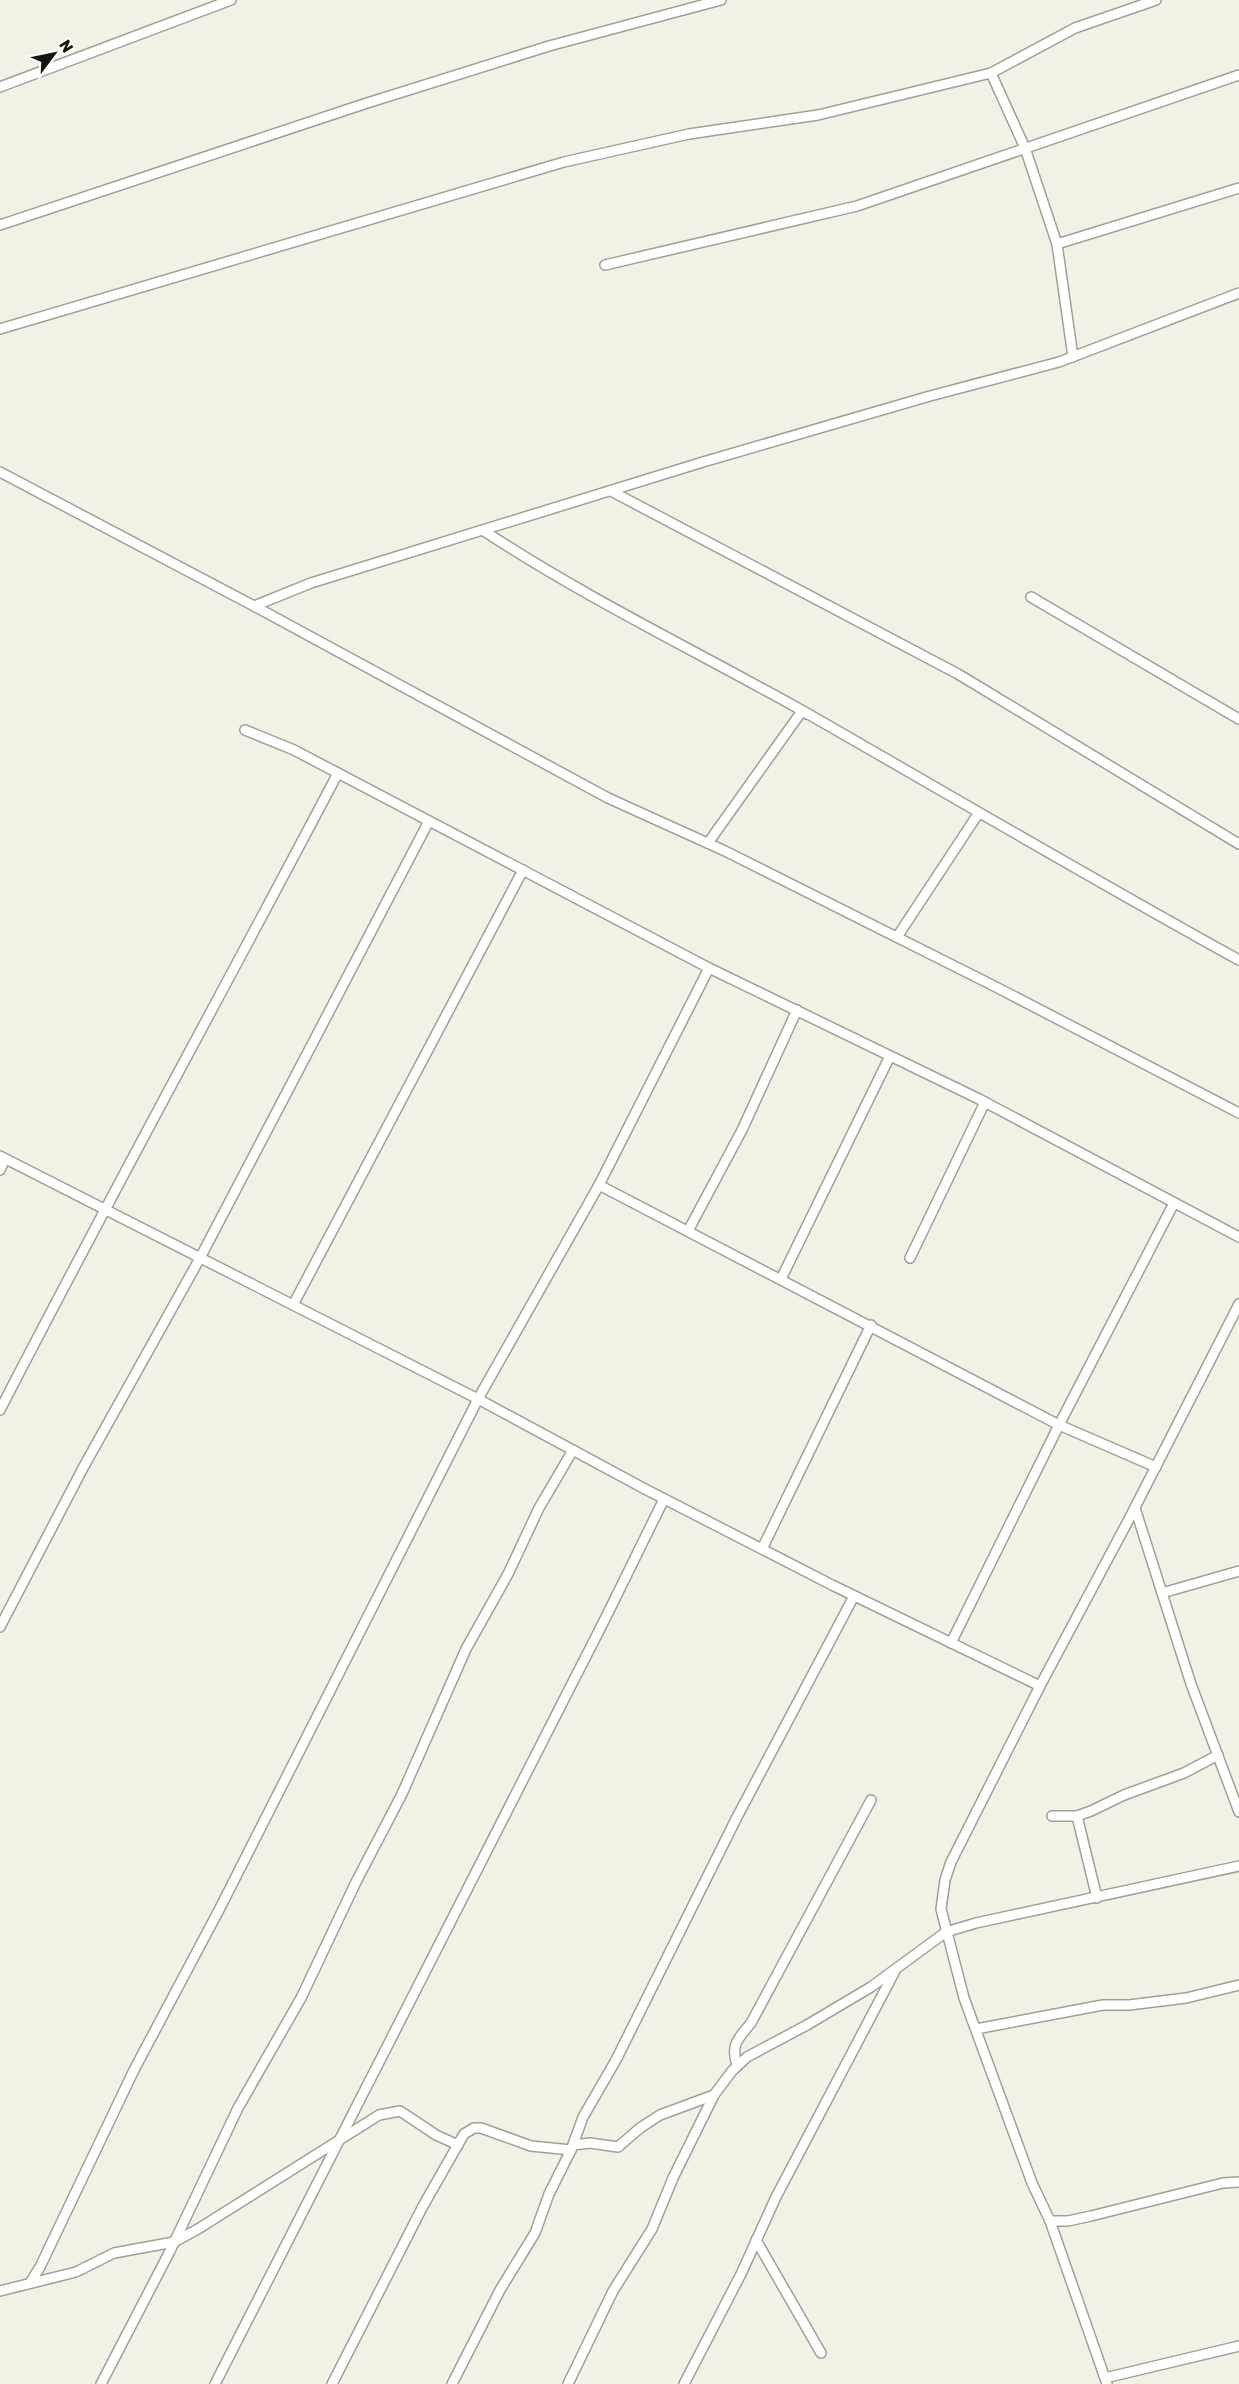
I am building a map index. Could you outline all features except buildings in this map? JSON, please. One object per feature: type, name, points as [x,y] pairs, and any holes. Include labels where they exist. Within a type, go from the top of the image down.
[{"type":"street","points":[[0,87],[231,0]]},
{"type":"street","points":[[0,225],[364,104],[549,46],[721,0]]},
{"type":"street","points":[[0,330],[564,162],[689,134],[818,116],[991,73],[1076,28],[1156,0]]},
{"type":"street","points":[[991,73],[1025,148],[1057,244],[1073,357]]},
{"type":"street","points":[[605,265],[857,206],[1239,75]]},
{"type":"street","points":[[1057,244],[1239,188]]},
{"type":"street","points":[[254,606],[300,586],[611,491],[884,409],[1073,357],[1239,293]]},
{"type":"street","points":[[0,472],[254,606],[608,798],[708,843],[897,937],[1239,1113]]},
{"type":"street","points":[[611,491],[958,674],[1239,844]]},
{"type":"street","points":[[484,531],[532,563],[802,711],[1109,888],[1239,960]]},
{"type":"street","points":[[1031,597],[1239,719]]},
{"type":"street","points":[[708,843],[802,711]]},
{"type":"street","points":[[802,711],[1039,852],[1147,909]]},
{"type":"street","points":[[245,730],[294,750],[709,968],[985,1102],[1239,1237]]},
{"type":"street","points":[[0,1410],[104,1209],[338,773]]},
{"type":"street","points":[[897,937],[978,814]]},
{"type":"street","points":[[0,1627],[83,1468],[200,1258],[429,821]]},
{"type":"street","points":[[293,1305],[523,870]]},
{"type":"street","points":[[30,2283],[134,2070],[219,1910],[478,1399],[599,1185],[709,968]]},
{"type":"street","points":[[688,1231],[742,1130],[797,1010]]},
{"type":"street","points":[[781,1279],[890,1056]]},
{"type":"street","points":[[910,1258],[985,1102]]},
{"type":"street","points":[[0,1170],[3,1158],[478,1399],[762,1550],[1040,1686]]},
{"type":"street","points":[[599,1185],[1059,1425],[1156,1467]]},
{"type":"street","points":[[951,1643],[1059,1425],[1174,1203]]},
{"type":"street","points":[[1239,1304],[951,1862],[942,1893],[941,1909],[964,1998],[1032,2183],[1050,2221],[1106,2381],[1239,2346]]},
{"type":"street","points":[[762,1550],[871,1325]]},
{"type":"street","points":[[101,2384],[174,2242],[238,2108],[301,1998],[356,1882],[402,1794],[466,1649],[508,1574],[539,1508],[573,1450]]},
{"type":"street","points":[[215,2384],[664,1499]]},
{"type":"street","points":[[1135,1508],[1191,1684],[1239,1812]]},
{"type":"street","points":[[1162,1593],[1239,1570]]},
{"type":"street","points":[[452,2384],[500,2290],[535,2234],[549,2194],[572,2148],[582,2117],[616,2060],[736,1819],[854,1596]]},
{"type":"street","points":[[1052,1816],[1077,1816],[1124,1795],[1184,1773],[1218,1755]]},
{"type":"street","points":[[737,2065],[734,2056],[735,2045],[751,2023],[871,1800]]},
{"type":"street","points":[[1077,1816],[1097,1898]]},
{"type":"street","points":[[568,2384],[613,2291],[652,2229],[673,2178],[714,2095],[737,2065],[871,1987],[946,1932],[976,1923],[1239,1866]]},
{"type":"street","points":[[684,2384],[741,2274],[776,2198],[896,1969]]},
{"type":"street","points":[[976,2029],[1103,2005],[1129,2005],[1186,1998],[1239,1985]]},
{"type":"street","points":[[332,2384],[423,2206],[467,2131],[482,2128],[531,2146],[572,2148],[590,2143],[618,2147],[660,2115],[714,2095]]},
{"type":"street","points":[[0,2291],[76,2272],[114,2253],[174,2242],[379,2115],[400,2111],[436,2135],[458,2145]]},
{"type":"street","points":[[1050,2221],[1068,2221],[1223,2183],[1239,2182]]},
{"type":"street","points":[[756,2240],[821,2353]]}]
